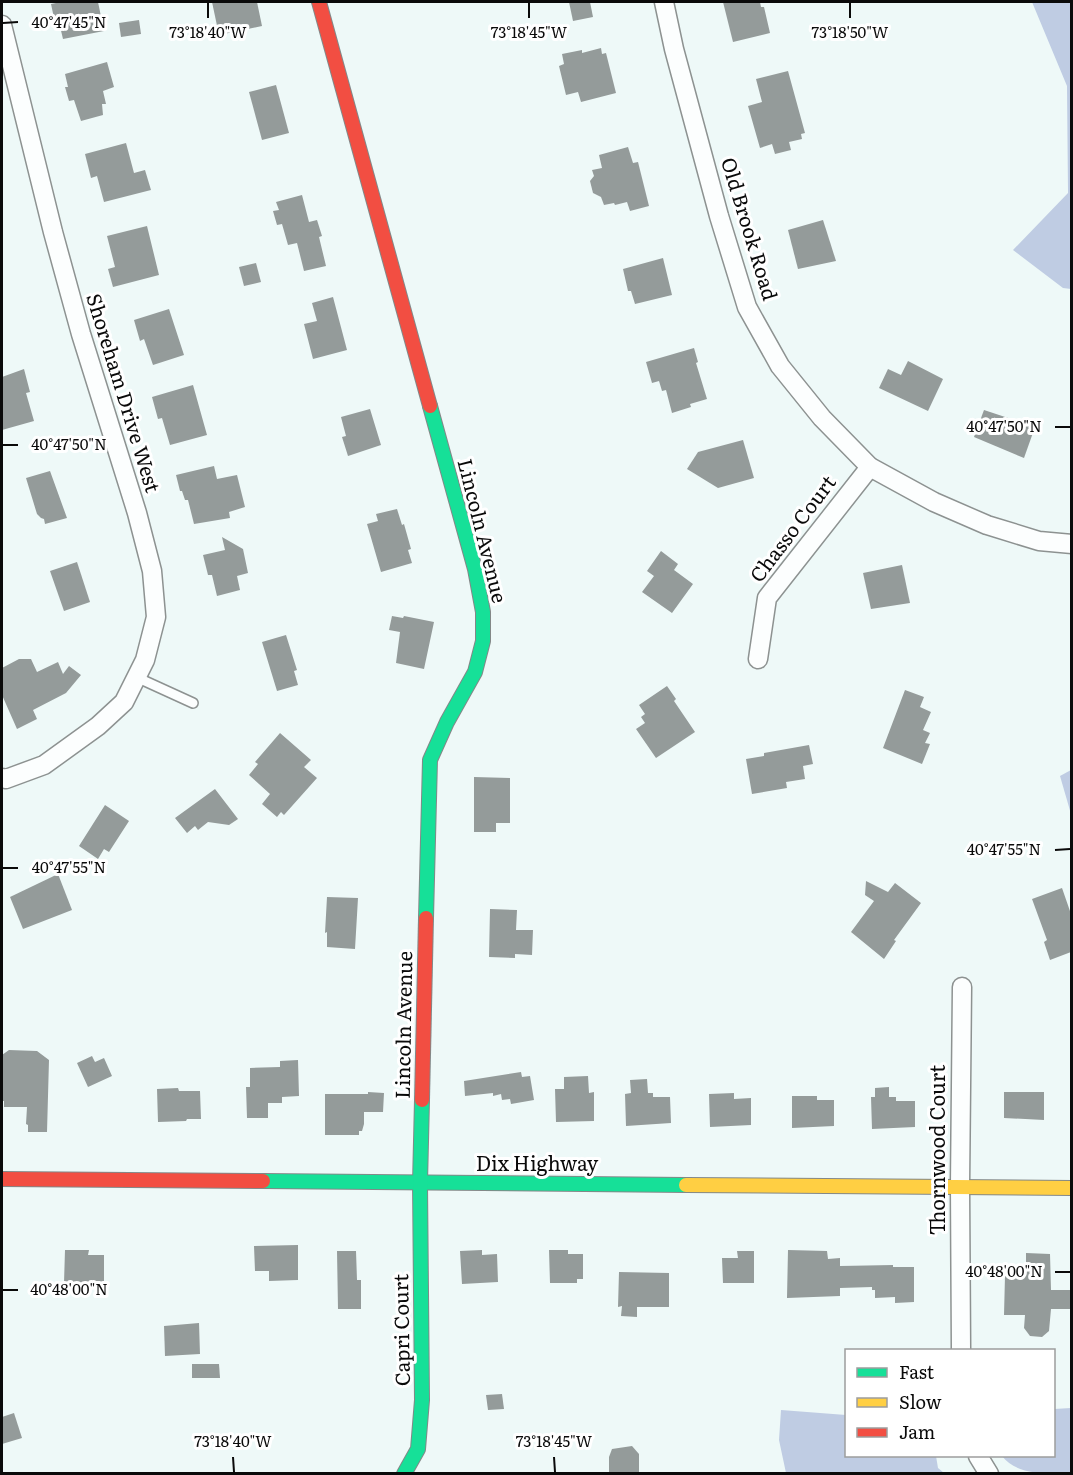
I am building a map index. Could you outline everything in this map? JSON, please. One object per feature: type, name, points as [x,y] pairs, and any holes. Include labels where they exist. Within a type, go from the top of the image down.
[{"type":"street","name":"Lincoln Avenue","points":[[319,2],[475,569],[483,612],[483,641],[475,672],[447,722],[430,760],[420,1183]]},
{"type":"street","name":"Old Brook Road","points":[[664,2],[674,49],[719,216],[747,307],[780,366],[822,418],[870,467],[934,502],[987,525],[1039,541],[1071,543]]},
{"type":"street","name":"Shoreham Drive West","points":[[2,25],[78,323],[137,513],[152,571],[156,618],[145,660],[124,702],[98,726],[44,765],[4,779]]},
{"type":"street","name":"Chasso Court","points":[[758,659],[767,598],[870,467]]},
{"type":"street","name":"Thornwood Court","points":[[962,987],[960,1186],[962,1349]]},
{"type":"street","name":"Dix Highway","points":[[2,1179],[1071,1188]]},
{"type":"street","name":"Capri Court","points":[[404,1473],[418,1449],[422,1400],[420,1183]]},
{"type":"street","points":[[979,1457],[989,1473]]},
{"type":"lane","points":[[136,677],[193,703]]},
{"type":"shaded area","points":[[1032,2],[1071,2],[1071,289],[1063,288],[1013,250],[1068,193],[1067,86]]},
{"type":"shaded area","points":[[1071,770],[1071,814],[1060,776]]},
{"type":"shaded area","points":[[1071,1408],[1071,1473],[1033,1472],[1015,1467],[1008,1462],[1003,1457],[1055,1457],[1055,1409]]},
{"type":"shaded area","points":[[781,1410],[845,1415],[845,1457],[936,1457],[938,1468],[944,1473],[786,1473],[779,1440]]},
{"type":"building","points":[[98,2],[104,31],[63,39],[58,18],[54,18],[51,4]]},
{"type":"building","points":[[212,2],[257,2],[262,26],[219,35]]},
{"type":"building","points":[[569,2],[590,2],[593,17],[573,21]]},
{"type":"building","points":[[723,2],[760,2],[761,7],[764,7],[770,33],[733,42]]},
{"type":"building","points":[[139,20],[141,34],[121,37],[119,23]]},
{"type":"building","points":[[601,48],[602,54],[606,53],[616,93],[581,102],[578,92],[566,95],[559,66],[564,64],[562,54],[582,50],[582,53]]},
{"type":"building","points":[[107,62],[114,87],[103,91],[106,104],[102,104],[103,115],[81,121],[74,100],[69,101],[65,87],[68,87],[65,74]]},
{"type":"building","points":[[788,71],[805,133],[801,134],[802,139],[789,142],[791,150],[775,154],[772,144],[760,148],[748,106],[762,102],[756,79]]},
{"type":"building","points":[[276,85],[289,133],[262,140],[249,92]]},
{"type":"building","points":[[126,143],[134,173],[145,170],[151,190],[104,202],[97,176],[91,178],[85,154]]},
{"type":"building","points":[[628,147],[633,163],[638,162],[649,206],[630,211],[627,202],[604,205],[601,197],[593,193],[590,181],[594,176],[592,170],[602,168],[599,155]]},
{"type":"building","points":[[302,195],[309,222],[317,220],[322,236],[319,237],[326,266],[304,271],[297,243],[288,245],[282,224],[277,225],[273,211],[279,210],[276,202]]},
{"type":"building","points":[[823,220],[836,261],[798,269],[788,230]]},
{"type":"building","points":[[147,226],[159,275],[113,287],[108,269],[115,267],[107,236]]},
{"type":"building","points":[[663,258],[672,295],[635,304],[631,291],[628,291],[623,269]]},
{"type":"building","points":[[256,263],[261,282],[244,286],[239,267]]},
{"type":"building","points":[[333,297],[347,350],[313,359],[304,324],[317,321],[312,303]]},
{"type":"building","points":[[169,309],[184,355],[153,365],[144,339],[140,341],[134,320]]},
{"type":"building","points":[[694,348],[707,399],[672,413],[666,390],[662,391],[659,381],[652,383],[646,362]]},
{"type":"building","points":[[908,361],[943,379],[928,411],[879,388],[888,369],[901,375]]},
{"type":"building","points":[[24,369],[30,392],[26,393],[34,421],[2,430],[2,377]]},
{"type":"building","points":[[193,385],[207,435],[170,445],[162,418],[158,419],[152,397]]},
{"type":"building","points":[[370,409],[381,445],[348,456],[342,437],[346,436],[341,417]]},
{"type":"building","points":[[984,410],[1035,427],[1024,458],[974,437]]},
{"type":"building","points":[[743,440],[754,478],[718,488],[687,469],[698,452]]},
{"type":"building","points":[[214,466],[217,479],[237,475],[245,507],[229,512],[230,518],[194,524],[188,500],[185,500],[180,491],[176,475]]},
{"type":"building","points":[[50,471],[67,518],[45,524],[44,519],[37,514],[26,478]]},
{"type":"building","points":[[397,509],[411,549],[408,550],[412,563],[381,572],[367,524],[378,521],[376,514]]},
{"type":"building","points":[[222,537],[243,549],[248,573],[237,576],[240,590],[217,596],[212,575],[208,575],[203,555],[225,550]]},
{"type":"building","points":[[661,551],[678,564],[674,570],[693,584],[672,613],[642,592],[654,576],[647,571]]},
{"type":"building","points":[[77,562],[90,602],[64,611],[50,571]]},
{"type":"building","points":[[902,565],[910,603],[871,609],[863,573]]},
{"type":"building","points":[[392,616],[434,622],[424,669],[396,663],[400,632],[389,630]]},
{"type":"building","points":[[286,635],[297,670],[294,671],[298,685],[277,691],[262,642]]},
{"type":"building","points":[[19,659],[31,659],[37,672],[58,662],[63,674],[69,666],[81,675],[66,693],[33,710],[37,719],[17,729],[2,695],[2,668]]},
{"type":"building","points":[[667,686],[676,699],[674,701],[695,732],[656,758],[636,729],[645,723],[641,717],[645,714],[639,705]]},
{"type":"building","points":[[905,690],[924,697],[920,707],[931,712],[923,730],[930,733],[925,743],[930,744],[922,764],[883,748]]},
{"type":"building","points":[[280,733],[311,760],[304,767],[317,778],[284,815],[281,812],[277,817],[262,804],[270,794],[249,775],[258,764],[255,762]]},
{"type":"building","points":[[809,745],[813,764],[803,766],[805,779],[786,782],[787,788],[752,794],[746,759],[764,756],[764,753]]},
{"type":"building","points":[[474,777],[510,778],[510,823],[496,823],[496,832],[474,832]]},
{"type":"building","points":[[215,789],[238,819],[229,825],[208,822],[198,830],[195,826],[187,833],[175,818]]},
{"type":"building","points":[[105,805],[129,821],[109,852],[104,849],[98,859],[79,846]]},
{"type":"building","points":[[58,874],[72,910],[23,929],[10,897]]},
{"type":"building","points":[[866,881],[888,892],[895,883],[921,903],[894,940],[896,941],[884,959],[851,932],[874,901],[865,895]]},
{"type":"building","points":[[1062,888],[1071,914],[1071,952],[1050,960],[1044,942],[1047,940],[1032,899]]},
{"type":"building","points":[[327,897],[358,898],[355,949],[327,947],[327,932],[325,933]]},
{"type":"building","points":[[490,909],[517,910],[516,930],[533,930],[532,955],[515,954],[515,958],[489,957]]},
{"type":"building","points":[[9,1050],[37,1051],[49,1060],[47,1132],[28,1132],[27,1107],[4,1107],[2,1055]]},
{"type":"building","points":[[92,1056],[95,1062],[104,1058],[112,1076],[88,1087],[77,1063]]},
{"type":"building","points":[[298,1060],[299,1096],[282,1097],[282,1103],[268,1103],[268,1118],[247,1118],[246,1087],[250,1087],[250,1068],[280,1067],[280,1061]]},
{"type":"building","points":[[521,1072],[522,1077],[530,1076],[534,1100],[511,1104],[510,1099],[502,1100],[501,1094],[465,1096],[464,1081]]},
{"type":"building","points":[[588,1076],[589,1093],[594,1092],[594,1121],[556,1122],[555,1089],[564,1089],[564,1077]]},
{"type":"building","points":[[647,1079],[648,1093],[653,1093],[653,1097],[670,1097],[671,1123],[626,1126],[625,1094],[631,1093],[630,1080]]},
{"type":"building","points":[[889,1087],[889,1097],[896,1097],[896,1101],[915,1101],[915,1127],[872,1129],[871,1097],[875,1097],[875,1088]]},
{"type":"building","points":[[178,1088],[179,1091],[200,1091],[201,1119],[158,1122],[157,1089]]},
{"type":"building","points":[[368,1092],[384,1093],[383,1112],[364,1112],[364,1124],[359,1135],[325,1135],[325,1094],[368,1094]]},
{"type":"building","points":[[1004,1092],[1044,1092],[1044,1120],[1004,1118]]},
{"type":"building","points":[[734,1093],[734,1099],[751,1098],[751,1125],[710,1127],[709,1094]]},
{"type":"building","points":[[792,1096],[817,1096],[817,1100],[834,1100],[834,1126],[792,1128]]},
{"type":"building","points":[[298,1245],[298,1280],[269,1281],[269,1271],[255,1271],[254,1246]]},
{"type":"building","points":[[65,1250],[89,1250],[88,1255],[104,1255],[104,1284],[64,1283]]},
{"type":"building","points":[[482,1250],[482,1255],[497,1254],[498,1282],[462,1284],[460,1251]]},
{"type":"building","points":[[549,1250],[568,1250],[568,1254],[583,1254],[583,1279],[577,1279],[577,1283],[550,1283]]},
{"type":"building","points":[[788,1250],[827,1251],[828,1259],[840,1258],[840,1266],[914,1267],[914,1302],[895,1303],[895,1297],[875,1298],[875,1290],[872,1290],[872,1287],[840,1288],[840,1296],[787,1298]]},
{"type":"building","points":[[337,1251],[356,1251],[357,1280],[361,1280],[361,1309],[338,1309]]},
{"type":"building","points":[[737,1251],[754,1251],[754,1283],[723,1283],[722,1258],[738,1258]]},
{"type":"building","points":[[1026,1253],[1050,1254],[1051,1290],[1071,1290],[1071,1309],[1051,1309],[1049,1331],[1042,1337],[1030,1336],[1024,1328],[1025,1315],[1004,1315],[1005,1276],[1026,1276]]},
{"type":"building","points":[[619,1272],[669,1273],[669,1307],[637,1307],[637,1317],[621,1316],[622,1306],[618,1307]]},
{"type":"building","points":[[199,1323],[200,1354],[165,1356],[164,1326]]},
{"type":"building","points":[[192,1364],[219,1364],[220,1378],[192,1378]]},
{"type":"building","points":[[502,1394],[504,1409],[488,1410],[486,1395]]},
{"type":"building","points":[[14,1413],[22,1438],[2,1444],[2,1417]]},
{"type":"building","points":[[632,1446],[639,1454],[639,1473],[609,1473],[609,1457],[612,1449]]},
{"type":"traffic: fast","points":[[426,918],[430,760],[447,722],[475,672],[483,641],[483,612],[475,569],[430,406]]},
{"type":"traffic: fast","points":[[404,1474],[418,1449],[422,1400],[420,1183],[422,1100]]},
{"type":"traffic: fast","points":[[263,1181],[686,1185]]},
{"type":"traffic: slow","points":[[686,1185],[1072,1188]]},
{"type":"traffic: jam","points":[[319,2],[430,406]]},
{"type":"traffic: jam","points":[[422,1100],[426,918]]},
{"type":"traffic: jam","points":[[2,1179],[263,1181]]}]
